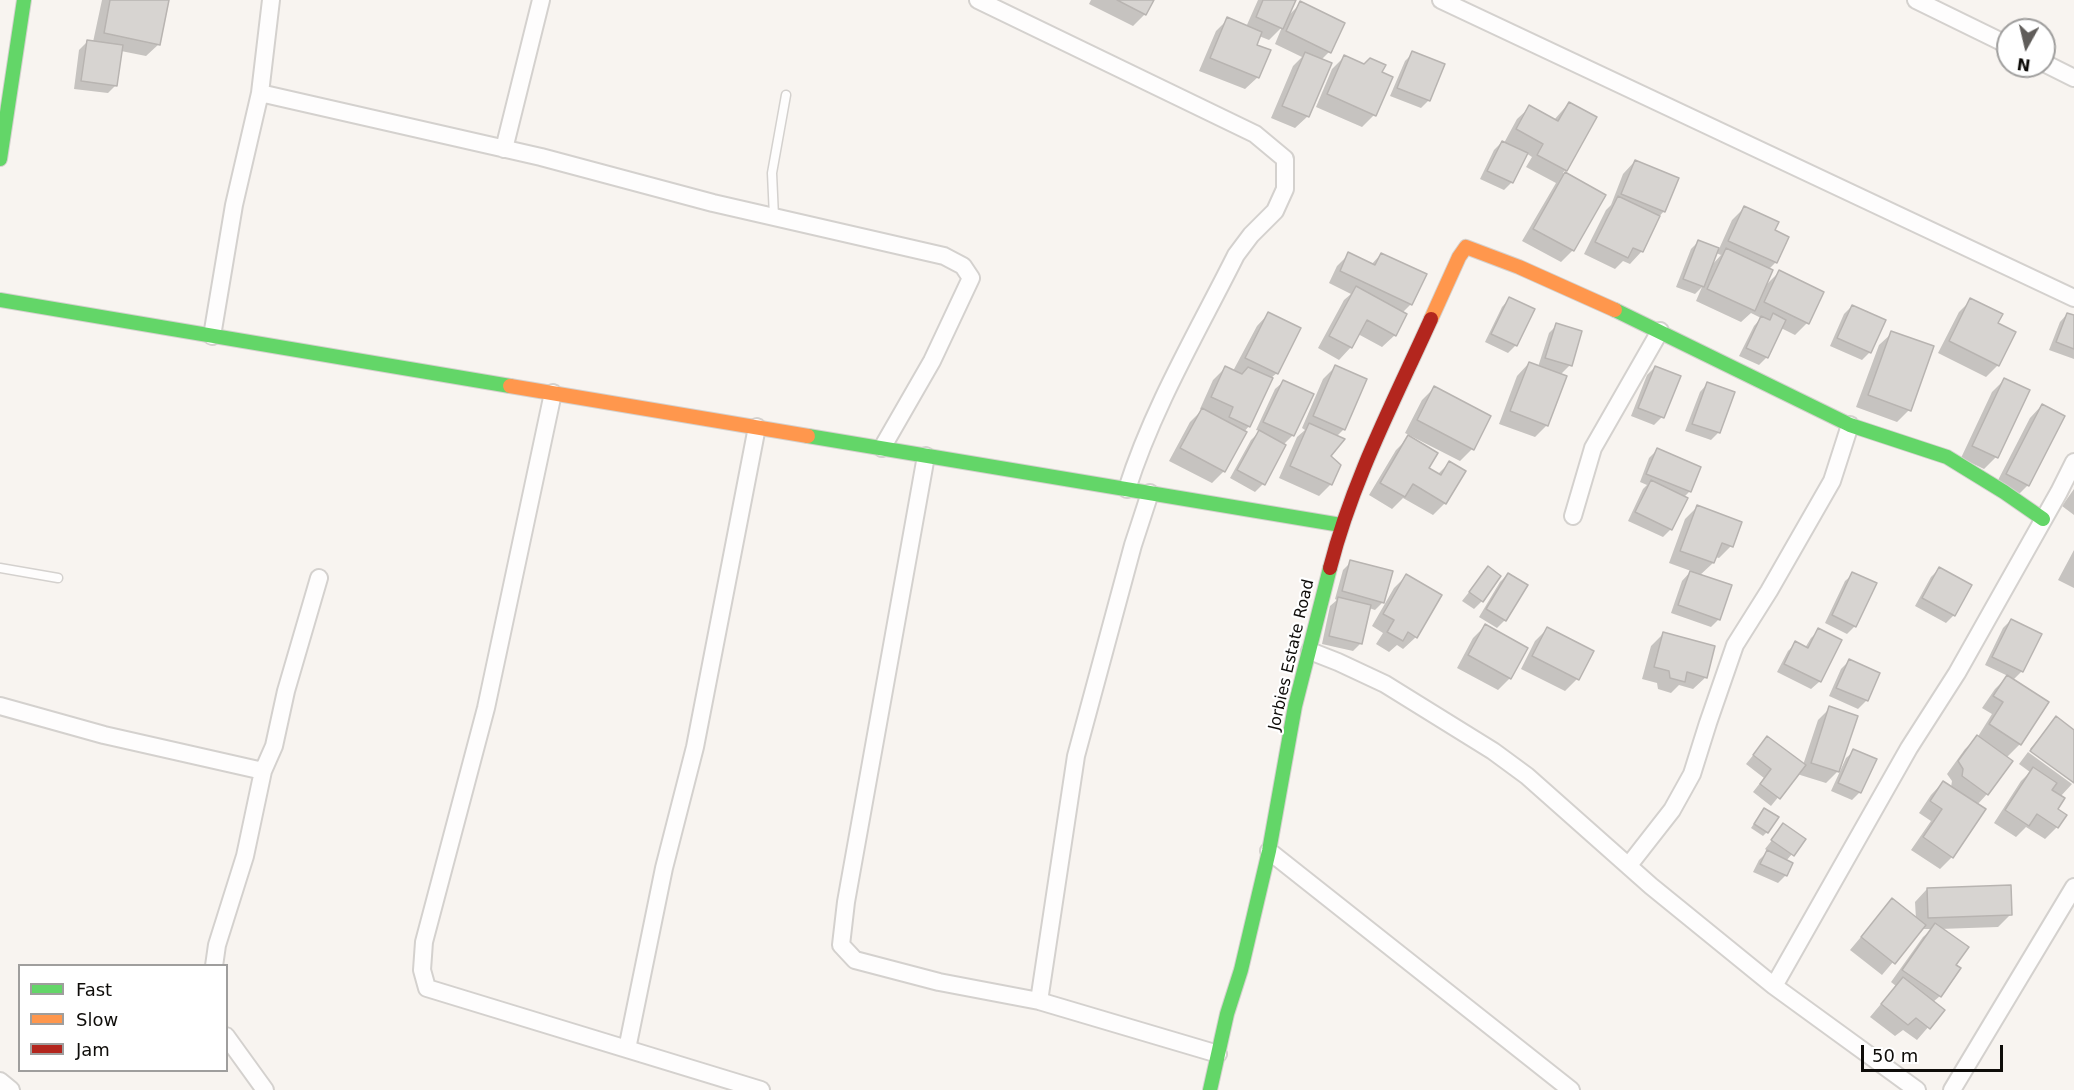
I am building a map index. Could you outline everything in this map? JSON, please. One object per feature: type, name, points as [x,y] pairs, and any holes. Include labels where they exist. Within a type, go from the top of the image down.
[{"type":"street","points":[[0,159],[24,0]]},
{"type":"street","points":[[212,336],[234,205],[260,93],[271,0]]},
{"type":"street","points":[[504,148],[541,0]]},
{"type":"street","points":[[978,0],[1254,134],[1285,159],[1285,189],[1275,211],[1251,235],[1236,255],[1154,419],[1138,455],[1127,489]]},
{"type":"street","points":[[1441,0],[2074,298]]},
{"type":"street","points":[[1916,0],[1996,39]]},
{"type":"street","points":[[2056,69],[2074,78]]},
{"type":"street","points":[[260,93],[504,148],[774,217],[945,256],[963,266],[971,278],[932,361],[882,448]]},
{"type":"street","name":"Jorbies Estate Road","points":[[1210,1090],[1269,852],[1295,706],[1341,525],[1362,471],[1459,256],[1466,247],[1519,267],[1660,331]]},
{"type":"street","points":[[0,300],[1341,525]]},
{"type":"street","points":[[1573,516],[1593,448],[1660,331],[1850,425],[1947,457],[2043,519]]},
{"type":"street","points":[[553,393],[486,708],[424,942],[422,970],[427,988],[761,1090]]},
{"type":"street","points":[[1629,865],[1672,810],[1692,774],[1707,723],[1735,645],[1832,481],[1850,425]]},
{"type":"street","points":[[627,1049],[664,868],[695,747],[757,427]]},
{"type":"street","points":[[926,456],[846,902],[841,945],[855,960],[939,982],[1039,1001],[1218,1054]]},
{"type":"street","points":[[1774,986],[1909,748],[1958,673],[2074,462]]},
{"type":"street","points":[[1039,1001],[1076,756],[1133,545],[1150,493]]},
{"type":"street","points":[[214,964],[217,945],[245,856],[263,771],[274,746],[286,691],[319,578]]},
{"type":"street","points":[[1310,651],[1385,684],[1527,776],[1651,886],[1774,986],[1917,1090]]},
{"type":"street","points":[[0,706],[104,735],[263,771]]},
{"type":"street","points":[[1269,852],[1571,1090]]},
{"type":"street","points":[[1952,1090],[2074,887]]},
{"type":"street","points":[[228,1039],[265,1090]]},
{"type":"street","points":[[0,1081],[11,1090]]},
{"type":"lane","points":[[774,217],[772,173],[786,95]]},
{"type":"lane","points":[[0,568],[58,578]]},
{"type":"building","points":[[110,0],[169,0],[160,45],[104,33]]},
{"type":"building","points":[[1117,0],[1154,0],[1146,15]]},
{"type":"building","points":[[1263,0],[1296,0],[1283,29],[1256,17]]},
{"type":"building","points":[[1300,1],[1345,23],[1331,53],[1286,31]]},
{"type":"building","points":[[1227,17],[1262,32],[1257,45],[1271,50],[1259,78],[1210,58]]},
{"type":"building","points":[[87,40],[123,45],[117,86],[81,81]]},
{"type":"building","points":[[1412,51],[1445,64],[1430,101],[1397,88]]},
{"type":"building","points":[[1305,52],[1332,63],[1309,117],[1282,106]]},
{"type":"building","points":[[1344,55],[1364,64],[1370,58],[1386,65],[1382,72],[1393,77],[1376,116],[1327,94]]},
{"type":"building","points":[[1569,102],[1597,117],[1567,171],[1537,155],[1543,144],[1516,129],[1529,105],[1558,121]]},
{"type":"building","points":[[1502,141],[1528,153],[1513,183],[1487,171]]},
{"type":"building","points":[[1635,160],[1679,178],[1665,212],[1621,194]]},
{"type":"building","points":[[1565,172],[1606,195],[1574,251],[1533,229]]},
{"type":"building","points":[[1618,196],[1660,216],[1643,252],[1633,248],[1628,258],[1595,242]]},
{"type":"building","points":[[1744,206],[1779,222],[1775,230],[1789,237],[1777,263],[1728,241]]},
{"type":"building","points":[[1698,240],[1719,248],[1704,287],[1683,279]]},
{"type":"building","points":[[1726,248],[1773,270],[1755,311],[1707,289]]},
{"type":"building","points":[[1348,252],[1375,265],[1381,253],[1427,274],[1412,305],[1340,271]]},
{"type":"building","points":[[1779,270],[1824,292],[1809,324],[1764,302]]},
{"type":"building","points":[[1356,286],[1407,314],[1396,336],[1367,320],[1352,348],[1329,336]]},
{"type":"building","points":[[1509,297],[1535,309],[1517,346],[1491,334]]},
{"type":"building","points":[[1970,298],[2003,314],[1998,323],[2016,332],[1999,366],[1949,341]]},
{"type":"building","points":[[1852,305],[1886,320],[1871,353],[1837,338]]},
{"type":"building","points":[[1268,312],[1301,328],[1278,374],[1245,358]]},
{"type":"building","points":[[1773,313],[1786,320],[1768,358],[1746,348],[1761,316],[1770,320]]},
{"type":"building","points":[[2067,313],[2074,315],[2074,349],[2056,342]]},
{"type":"building","points":[[1556,323],[1582,331],[1572,366],[1545,358]]},
{"type":"building","points":[[1891,331],[1934,346],[1911,411],[1868,395]]},
{"type":"building","points":[[1529,362],[1567,376],[1548,426],[1510,411]]},
{"type":"building","points":[[1335,365],[1367,379],[1345,430],[1313,416]]},
{"type":"building","points":[[1225,366],[1242,374],[1248,367],[1273,378],[1250,427],[1229,417],[1233,407],[1211,397]]},
{"type":"building","points":[[1655,366],[1681,376],[1664,418],[1638,408]]},
{"type":"building","points":[[2004,378],[2030,390],[1998,458],[1972,446]]},
{"type":"building","points":[[1283,380],[1314,394],[1294,436],[1263,422]]},
{"type":"building","points":[[1707,382],[1735,392],[1720,433],[1692,424]]},
{"type":"building","points":[[1434,386],[1491,416],[1474,450],[1417,420]]},
{"type":"building","points":[[2042,404],[2065,416],[2029,486],[2006,474]]},
{"type":"building","points":[[1202,408],[1247,432],[1225,472],[1180,448]]},
{"type":"building","points":[[1309,423],[1345,439],[1331,456],[1341,465],[1332,485],[1290,466]]},
{"type":"building","points":[[1259,430],[1286,445],[1265,485],[1237,470]]},
{"type":"building","points":[[1408,435],[1438,453],[1429,468],[1441,475],[1449,461],[1466,471],[1446,504],[1413,484],[1405,497],[1380,483]]},
{"type":"building","points":[[1657,448],[1701,467],[1691,492],[1646,474]]},
{"type":"building","points":[[1651,480],[1688,498],[1672,530],[1635,512]]},
{"type":"building","points":[[1697,505],[1742,522],[1733,547],[1722,543],[1714,563],[1680,551]]},
{"type":"building","points":[[1350,560],[1393,571],[1384,603],[1342,591]]},
{"type":"building","points":[[1488,566],[1501,576],[1483,602],[1469,592]]},
{"type":"building","points":[[1939,567],[1972,585],[1955,616],[1922,598]]},
{"type":"building","points":[[1690,571],[1732,585],[1720,620],[1678,605]]},
{"type":"building","points":[[1852,572],[1877,583],[1856,627],[1832,615]]},
{"type":"building","points":[[1508,573],[1528,585],[1506,621],[1486,609]]},
{"type":"building","points":[[1406,574],[1442,595],[1417,638],[1408,632],[1403,641],[1387,632],[1394,620],[1383,614]]},
{"type":"building","points":[[1338,597],[1371,605],[1362,644],[1329,636]]},
{"type":"building","points":[[2011,619],[2042,634],[2023,672],[1992,657]]},
{"type":"building","points":[[1485,624],[1528,648],[1511,679],[1468,655]]},
{"type":"building","points":[[1547,627],[1594,651],[1579,680],[1532,656]]},
{"type":"building","points":[[1818,628],[1842,640],[1821,682],[1784,664],[1795,641],[1808,648]]},
{"type":"building","points":[[1663,632],[1715,646],[1707,678],[1687,672],[1685,682],[1670,678],[1669,671],[1654,667]]},
{"type":"building","points":[[1849,659],[1880,673],[1868,701],[1836,688]]},
{"type":"building","points":[[2007,675],[2049,702],[2021,745],[1989,724],[2003,702],[1993,696]]},
{"type":"building","points":[[1829,706],[1858,716],[1839,772],[1811,763]]},
{"type":"building","points":[[2056,716],[2074,730],[2074,783],[2030,751]]},
{"type":"building","points":[[1977,735],[2013,761],[1988,795],[1962,776],[1963,769],[1958,761]]},
{"type":"building","points":[[1767,736],[1806,765],[1780,799],[1760,784],[1771,769],[1753,755]]},
{"type":"building","points":[[1853,749],[1877,759],[1861,793],[1838,783]]},
{"type":"building","points":[[2033,767],[2057,783],[2052,790],[2065,798],[2058,809],[2067,815],[2058,828],[2037,814],[2029,826],[2005,810]]},
{"type":"building","points":[[1943,781],[1986,809],[1953,858],[1923,837],[1942,809],[1930,801]]},
{"type":"building","points":[[1764,808],[1779,817],[1768,833],[1754,824]]},
{"type":"building","points":[[1783,823],[1806,839],[1794,856],[1771,840]]},
{"type":"building","points":[[1767,850],[1793,863],[1787,876],[1760,864]]},
{"type":"building","points":[[2011,885],[2012,915],[1928,918],[1927,888]]},
{"type":"building","points":[[1892,898],[1926,925],[1895,964],[1861,937]]},
{"type":"building","points":[[1935,923],[1969,947],[1956,965],[1961,968],[1941,997],[1902,970]]},
{"type":"building","points":[[1903,977],[1945,1010],[1930,1029],[1916,1018],[1908,1025],[1881,1004]]},
{"type":"traffic: fast","points":[[0,159],[24,0]]},
{"type":"traffic: fast","points":[[0,300],[510,386]]},
{"type":"traffic: fast","points":[[1615,310],[1850,425],[1947,457],[2043,519]]},
{"type":"traffic: fast","points":[[808,436],[1341,525]]},
{"type":"traffic: fast","points":[[1210,1090],[1269,851],[1295,706],[1330,568]]},
{"type":"traffic: slow","points":[[1431,319],[1459,257],[1466,247],[1519,267],[1615,310]]},
{"type":"traffic: slow","points":[[510,386],[808,436]]},
{"type":"traffic: jam","points":[[1330,568],[1362,473],[1431,319]]}]
